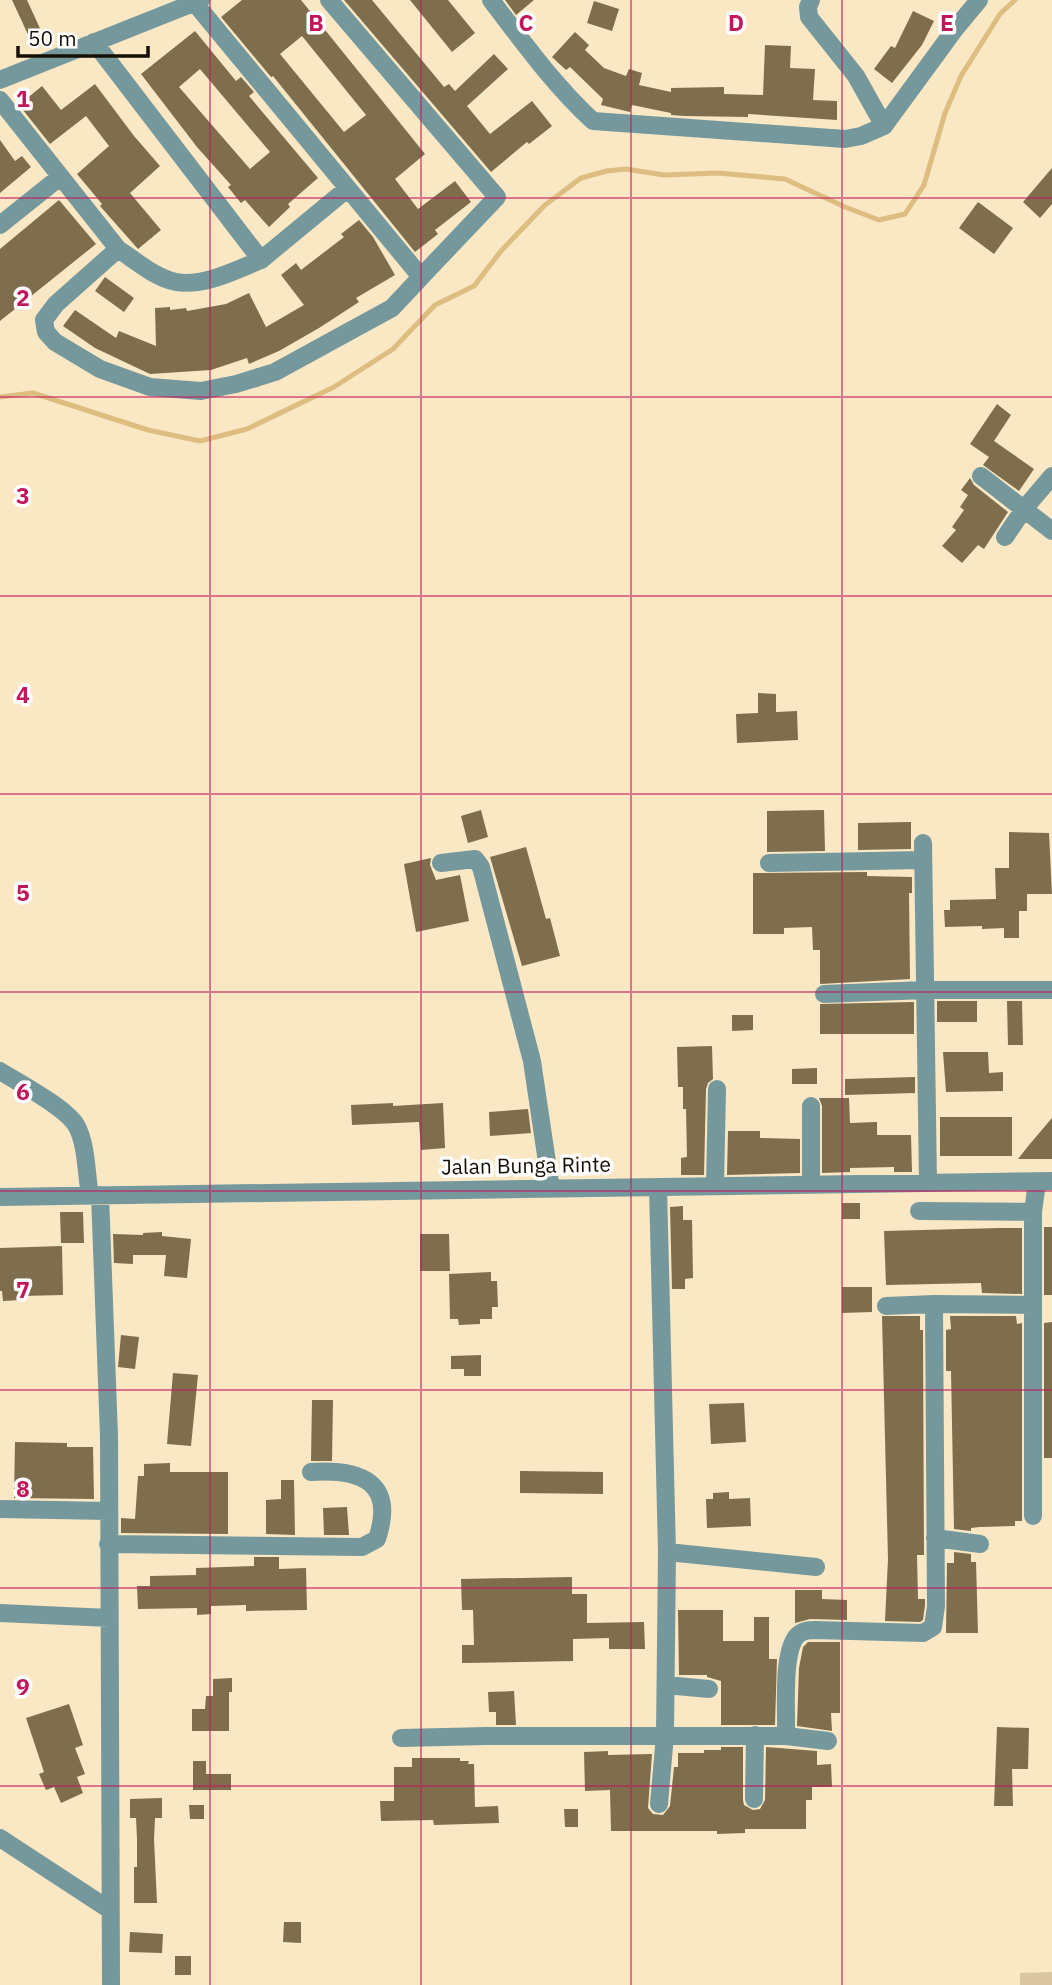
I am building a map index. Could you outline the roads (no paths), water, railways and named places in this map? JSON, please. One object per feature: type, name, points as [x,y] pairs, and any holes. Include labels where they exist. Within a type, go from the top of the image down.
[{"type":"street","points":[[118,249],[56,304],[44,320],[46,332],[55,342],[100,369],[150,387],[201,391],[275,372],[392,308],[497,197],[330,0]]},
{"type":"street","points":[[491,0],[541,66],[568,98],[593,121],[845,139],[861,136],[884,126],[979,0]]},
{"type":"street","points":[[811,0],[808,7],[809,17],[856,76],[884,126]]},
{"type":"street","points":[[0,80],[197,1],[421,277]]},
{"type":"street","points":[[94,41],[261,260]]},
{"type":"street","points":[[0,100],[118,249],[148,269],[176,282],[213,278],[261,260],[347,189]]},
{"type":"street","points":[[0,225],[60,177]]},
{"type":"street","points":[[981,476],[1052,531]]},
{"type":"street","points":[[1005,537],[1052,476]]},
{"type":"street","points":[[769,863],[923,851],[928,1183]]},
{"type":"street","points":[[441,863],[466,858],[475,859],[481,867],[531,1061],[551,1189]]},
{"type":"street","points":[[824,994],[925,990],[1052,990]]},
{"type":"street","points":[[0,1071],[48,1101],[76,1125],[95,1195],[109,1436],[111,1985]]},
{"type":"street","points":[[715,1186],[717,1089]]},
{"type":"street","points":[[811,1106],[811,1185]]},
{"type":"street","points":[[1033,1516],[1033,1212],[1044,1182]]},
{"type":"street","name":"Jalan Bunga Rinte","points":[[0,1196],[1044,1182]]},
{"type":"street","points":[[657,1187],[667,1552],[665,1735],[659,1804]]},
{"type":"street","points":[[919,1211],[1033,1212]]},
{"type":"street","points":[[786,1735],[788,1651],[797,1635],[815,1630],[923,1633],[933,1627],[936,1605],[934,1304]]},
{"type":"street","points":[[886,1306],[1033,1305]]},
{"type":"street","points":[[108,1544],[362,1547],[377,1539],[382,1507],[380,1494],[374,1485],[366,1479],[335,1471],[311,1472]]},
{"type":"street","points":[[0,1509],[110,1511]]},
{"type":"street","points":[[934,1538],[980,1544]]},
{"type":"street","points":[[667,1552],[816,1567]]},
{"type":"street","points":[[0,1613],[109,1618]]},
{"type":"street","points":[[666,1685],[709,1689]]},
{"type":"street","points":[[754,1799],[755,1735]]},
{"type":"street","points":[[401,1738],[786,1735],[828,1741]]},
{"type":"street","points":[[0,1838],[110,1910]]},
{"type":"waterway","points":[[0,397],[33,393],[148,430],[200,441],[247,429],[334,387],[393,349],[435,305],[474,286],[501,251],[545,205],[581,178],[607,171],[626,169],[664,175],[718,173],[785,179],[879,220],[905,214],[924,185],[945,113],[961,76],[1000,14],[1015,0]]}]
